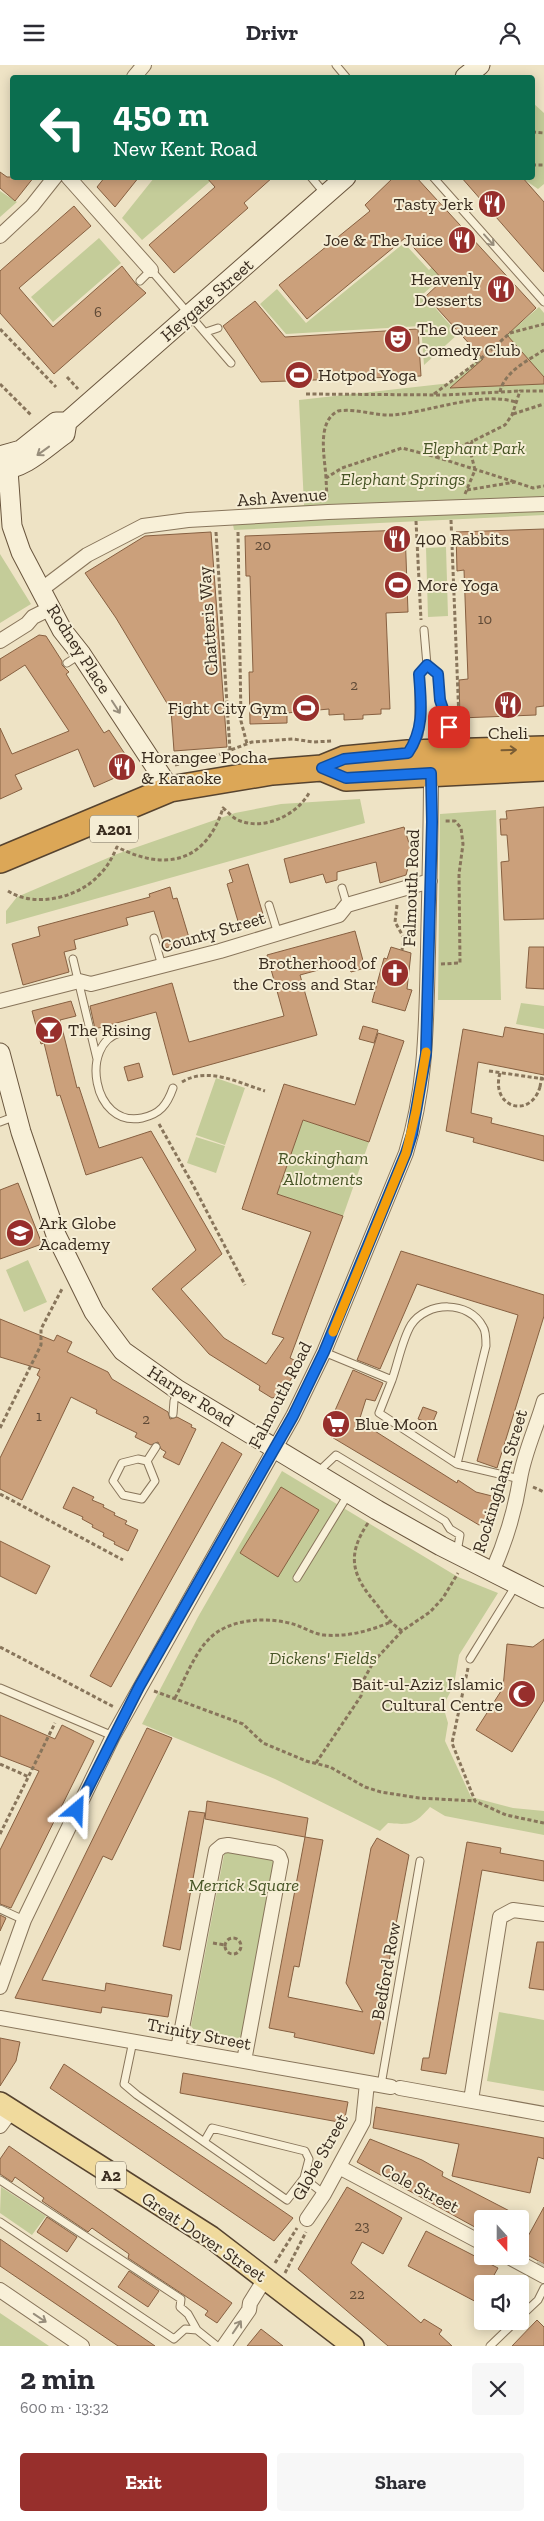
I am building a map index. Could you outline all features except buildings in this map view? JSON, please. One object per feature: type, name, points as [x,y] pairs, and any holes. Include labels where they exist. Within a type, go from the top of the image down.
[{"type":"highway","name":"A201","points":[[0,860],[169,778],[192,784],[227,781],[272,772],[322,768],[344,759],[414,744],[468,751],[544,749]]},
{"type":"highway","name":"A201","points":[[322,768],[346,778],[544,768]]},
{"type":"highway","name":"A201","points":[[4,883],[227,781]]},
{"type":"main road","name":"Great Dover Street","points":[[4,2113],[211,2237],[271,2269],[353,2346]]},
{"type":"street","points":[[136,75],[144,65]]},
{"type":"street","points":[[468,75],[480,65]]},
{"type":"street","points":[[0,236],[32,206],[54,180]]},
{"type":"street","points":[[71,180],[151,270]]},
{"type":"street","name":"Heygate Street","points":[[2,463],[34,457],[65,434],[67,422],[343,180]]},
{"type":"street","name":"Rodney Place","points":[[2,463],[5,511],[19,545],[62,629],[74,658],[169,778]]},
{"type":"street","name":"Ash Avenue","points":[[42,589],[87,555],[144,526],[188,520],[238,519],[328,512],[544,504]]},
{"type":"street","points":[[0,641],[27,624],[33,617],[51,608]]},
{"type":"street","name":"Falmouth Road","points":[[0,1987],[24,1920],[125,1713],[275,1448],[324,1352],[412,1134],[425,1063],[432,822],[431,773]]},
{"type":"street","name":"County Street","points":[[0,1001],[78,981],[91,983],[162,966],[278,934],[340,915],[347,905],[430,881]]},
{"type":"street","name":"Harper Road","points":[[0,1053],[8,1119],[56,1235],[94,1312],[122,1351],[178,1390],[377,1510],[461,1557],[544,1598]]},
{"type":"street","name":"Rockingham Street","points":[[492,1572],[500,1554],[515,1505],[520,1479],[542,1417],[544,1401]]},
{"type":"street","points":[[178,2049],[216,1851],[228,1845],[274,1853],[279,1856],[281,1861],[244,2061]]},
{"type":"street","points":[[471,2100],[500,1917],[513,1910],[544,1914]]},
{"type":"street","name":"Trinity Street","points":[[0,2018],[544,2114]]},
{"type":"street","name":"Globe Street","points":[[307,2219],[324,2194],[385,2086]]},
{"type":"street","name":"Cole Street","points":[[339,2167],[474,2239]]},
{"type":"street","points":[[524,2265],[544,2276]]},
{"type":"street","points":[[224,2345],[249,2310],[250,2303],[271,2269]]},
{"type":"street","points":[[0,2290],[82,2346]]},
{"type":"lane","points":[[336,65],[344,75]]},
{"type":"lane","points":[[314,180],[326,195]]},
{"type":"lane","points":[[436,180],[544,302]]},
{"type":"lane","points":[[140,281],[151,270],[231,363]]},
{"type":"lane","points":[[206,332],[218,328]]},
{"type":"lane","points":[[424,630],[427,665],[438,674],[440,700],[449,727],[468,751]]},
{"type":"lane","points":[[414,744],[421,701],[419,674],[427,665]]},
{"type":"lane","points":[[342,888],[347,905]]},
{"type":"lane","points":[[269,905],[278,934]]},
{"type":"lane","points":[[154,938],[162,966]]},
{"type":"lane","points":[[73,959],[97,1059],[96,1083],[107,1107],[127,1117],[137,1119],[153,1115],[163,1109],[173,1088]]},
{"type":"lane","points":[[97,1059],[110,1038],[119,1033],[146,1035]]},
{"type":"lane","points":[[457,1464],[481,1374],[486,1346],[484,1327],[474,1316],[459,1309],[440,1306],[423,1312],[411,1325],[379,1413],[457,1464],[520,1479]]},
{"type":"lane","points":[[324,1352],[392,1380]]},
{"type":"lane","points":[[172,1415],[178,1390]]},
{"type":"lane","points":[[147,1461],[156,1447]]},
{"type":"lane","points":[[316,1473],[336,1455],[445,1521],[450,1529],[460,1535],[461,1557]]},
{"type":"lane","points":[[138,1459],[147,1461],[155,1481],[142,1499],[123,1495],[113,1481],[122,1463],[138,1459]]},
{"type":"lane","points":[[297,1578],[349,1493]]},
{"type":"lane","points":[[470,1659],[516,1585]]},
{"type":"lane","points":[[0,1688],[113,1737]]},
{"type":"lane","name":"Bedford Row","points":[[385,2086],[420,1861]]},
{"type":"lane","points":[[0,1909],[24,1920]]},
{"type":"lane","points":[[133,2041],[124,2085],[204,2142],[287,2200],[304,2178],[309,2159],[304,2151],[212,2128],[204,2142]]},
{"type":"lane","points":[[304,2178],[324,2194]]},
{"type":"lane","points":[[0,2180],[181,2299],[180,2307],[188,2315],[197,2330]]},
{"type":"lane","points":[[0,2221],[174,2339],[185,2329],[197,2330],[224,2345]]},
{"type":"lane","points":[[529,2308],[538,2300],[544,2288]]},
{"type":"lane","points":[[490,2346],[507,2330]]},
{"type":"path","points":[[434,395],[476,363],[510,333],[544,324]]},
{"type":"path","points":[[0,329],[56,387]]},
{"type":"path","points":[[500,392],[502,382],[518,368],[544,351]]},
{"type":"path","points":[[66,377],[79,391]]},
{"type":"path","points":[[0,384],[31,415]]},
{"type":"path","points":[[436,457],[505,425],[512,414],[520,391]]},
{"type":"path","points":[[306,395],[434,395],[544,391]]},
{"type":"path","points":[[328,512],[325,424],[332,414],[338,411],[391,415],[479,401],[509,400],[516,402]]},
{"type":"path","points":[[512,414],[544,404]]},
{"type":"path","points":[[462,727],[459,720],[456,507],[467,490],[475,471],[469,451],[469,446],[473,441]]},
{"type":"path","points":[[326,478],[342,468],[402,448],[534,488],[544,486]]},
{"type":"path","points":[[467,490],[516,482]]},
{"type":"path","points":[[416,508],[421,621]]},
{"type":"path","name":"Chatteris Way","points":[[238,519],[241,721],[246,744]]},
{"type":"path","name":"Chatteris Way","points":[[215,520],[230,751]]},
{"type":"path","points":[[169,778],[252,742],[292,739],[314,742],[342,741]]},
{"type":"path","points":[[4,883],[18,898],[34,899],[68,895],[97,878],[109,863],[117,847],[146,859],[178,858],[190,854],[208,841],[218,826],[224,807],[237,819],[250,824],[264,823],[280,819],[294,811],[309,793]]},
{"type":"path","points":[[428,964],[460,963],[459,874],[463,844],[461,828],[455,821],[432,822]]},
{"type":"path","points":[[398,902],[395,922],[404,938],[402,950]]},
{"type":"path","points":[[490,1071],[499,1075],[543,1077],[537,1097],[520,1107],[503,1100],[497,1086],[499,1075]]},
{"type":"path","points":[[173,1088],[193,1075],[214,1075],[265,1091]]},
{"type":"path","points":[[153,1115],[193,1185],[245,1285]]},
{"type":"path","points":[[0,1428],[41,1345],[41,1329],[65,1283]]},
{"type":"path","points":[[0,1494],[123,1560]]},
{"type":"path","points":[[377,1510],[358,1537],[354,1549],[354,1563],[365,1590],[391,1622],[402,1631]]},
{"type":"path","points":[[316,1763],[361,1696],[364,1679],[374,1661],[402,1631],[420,1621],[443,1598],[461,1557]]},
{"type":"path","points":[[175,1699],[200,1649],[215,1632],[228,1626],[262,1620],[281,1621],[322,1635],[342,1636],[360,1633],[391,1622]]},
{"type":"path","points":[[0,1647],[125,1713]]},
{"type":"path","points":[[470,1659],[452,1743],[475,1801]]},
{"type":"path","points":[[139,1687],[243,1724],[264,1743],[316,1763],[381,1792],[419,1798],[475,1801],[506,1815],[544,1823]]},
{"type":"path","points":[[0,1834],[60,1714]]},
{"type":"path","points":[[0,1764],[28,1777]]},
{"type":"path","points":[[233,1937],[240,1940],[242,1947],[239,1952],[232,1954],[227,1951],[225,1945],[227,1940],[233,1937]]},
{"type":"path","name":"Globe Street","points":[[271,2269],[299,2224],[307,2219]]},
{"type":"path","name":"Globe Street","points":[[288,2268],[307,2230],[307,2219]]},
{"type":"green space","points":[[535,105],[544,113],[544,184],[538,189],[525,180],[535,180]]},
{"type":"green space","points":[[152,180],[212,180],[142,240],[122,218]]},
{"type":"green space","points":[[0,191],[17,202],[0,217]]},
{"type":"green space","points":[[465,237],[475,248],[423,294],[458,334],[424,365],[421,326],[286,334],[260,304],[277,289],[306,323],[404,243],[429,270]]},
{"type":"green space","points":[[99,238],[121,263],[53,322],[31,297]]},
{"type":"green space","name":"Elephant Park","points":[[539,307],[544,313],[544,515],[234,530],[233,510],[304,505],[299,400],[451,383]]},
{"type":"green space","points":[[446,547],[448,616],[428,617],[426,548]]},
{"type":"green space","points":[[0,554],[31,604],[0,623]]},
{"type":"green space","points":[[360,799],[365,823],[6,924],[6,911],[17,897],[117,854],[235,813],[281,804]]},
{"type":"green space","points":[[496,810],[501,1000],[438,1000],[440,814]]},
{"type":"green space","points":[[521,1003],[544,1006],[544,1029],[516,1024]]},
{"type":"green space","points":[[216,1078],[245,1088],[225,1145],[196,1135]]},
{"type":"green space","name":"Rockingham Allotments","points":[[303,1120],[369,1142],[343,1216],[277,1194]]},
{"type":"green space","points":[[196,1137],[225,1146],[216,1173],[187,1163]]},
{"type":"green space","points":[[28,1260],[47,1302],[24,1312],[6,1270]]},
{"type":"green space","name":"Dickens' Fields","points":[[282,1471],[458,1577],[498,1593],[459,1655],[454,1685],[443,1706],[448,1723],[445,1741],[471,1797],[513,1808],[544,1811],[544,1835],[445,1816],[430,1807],[412,1823],[388,1823],[380,1831],[275,1779],[142,1724],[198,1617]]},
{"type":"green space","name":"Merrick Square","points":[[228,1850],[271,1857],[276,1862],[242,2036],[238,2038],[194,2030],[191,2026],[224,1855]]},
{"type":"green space","points":[[499,2012],[544,2020],[544,2091],[487,2081]]},
{"type":"green space","points":[[1,2187],[46,2216],[32,2235],[0,2213]]},
{"type":"green space","points":[[0,2313],[49,2346],[0,2346]]},
{"type":"tunnel","points":[[539,2273],[544,2264]]},
{"type":"slow traffic","points":[[333,1332],[406,1153],[412,1134],[426,1052]]},
{"type":"place","name":"Tasty Jerk","points":[[492,204]]},
{"type":"place","name":"Joe & The Juice","points":[[462,240]]},
{"type":"place","name":"Heavenly Desserts","points":[[501,289]]},
{"type":"place","name":"The Queer Comedy Club","points":[[398,339]]},
{"type":"place","name":"Hotpod Yoga","points":[[299,375]]},
{"type":"place","name":"400 Rabbits","points":[[397,539]]},
{"type":"place","name":"More Yoga","points":[[398,585]]},
{"type":"place","name":"Cheli","points":[[508,705]]},
{"type":"place","name":"Fight City Gym","points":[[306,708]]},
{"type":"place","name":"Horangee Pocha & Karaoke","points":[[122,767]]},
{"type":"place","name":"Brotherhood of the Cross and Star","points":[[395,973]]},
{"type":"place","name":"The Rising","points":[[49,1030]]},
{"type":"place","name":"Ark Globe Academy","points":[[20,1233]]},
{"type":"place","name":"Blue Moon","points":[[336,1424]]},
{"type":"place","name":"Bait-ul-Aziz Islamic Cultural Centre","points":[[522,1694]]},
{"type":"route","points":[[77,1810],[139,1687],[293,1416],[334,1329],[412,1134],[426,1054],[432,822],[431,773],[346,778],[322,768],[344,759],[408,753],[419,735],[421,701],[419,674],[427,665],[438,674],[440,700],[449,727]]},
{"type":"park label","name":"Elephant Springs","points":[[403,479]]}]
